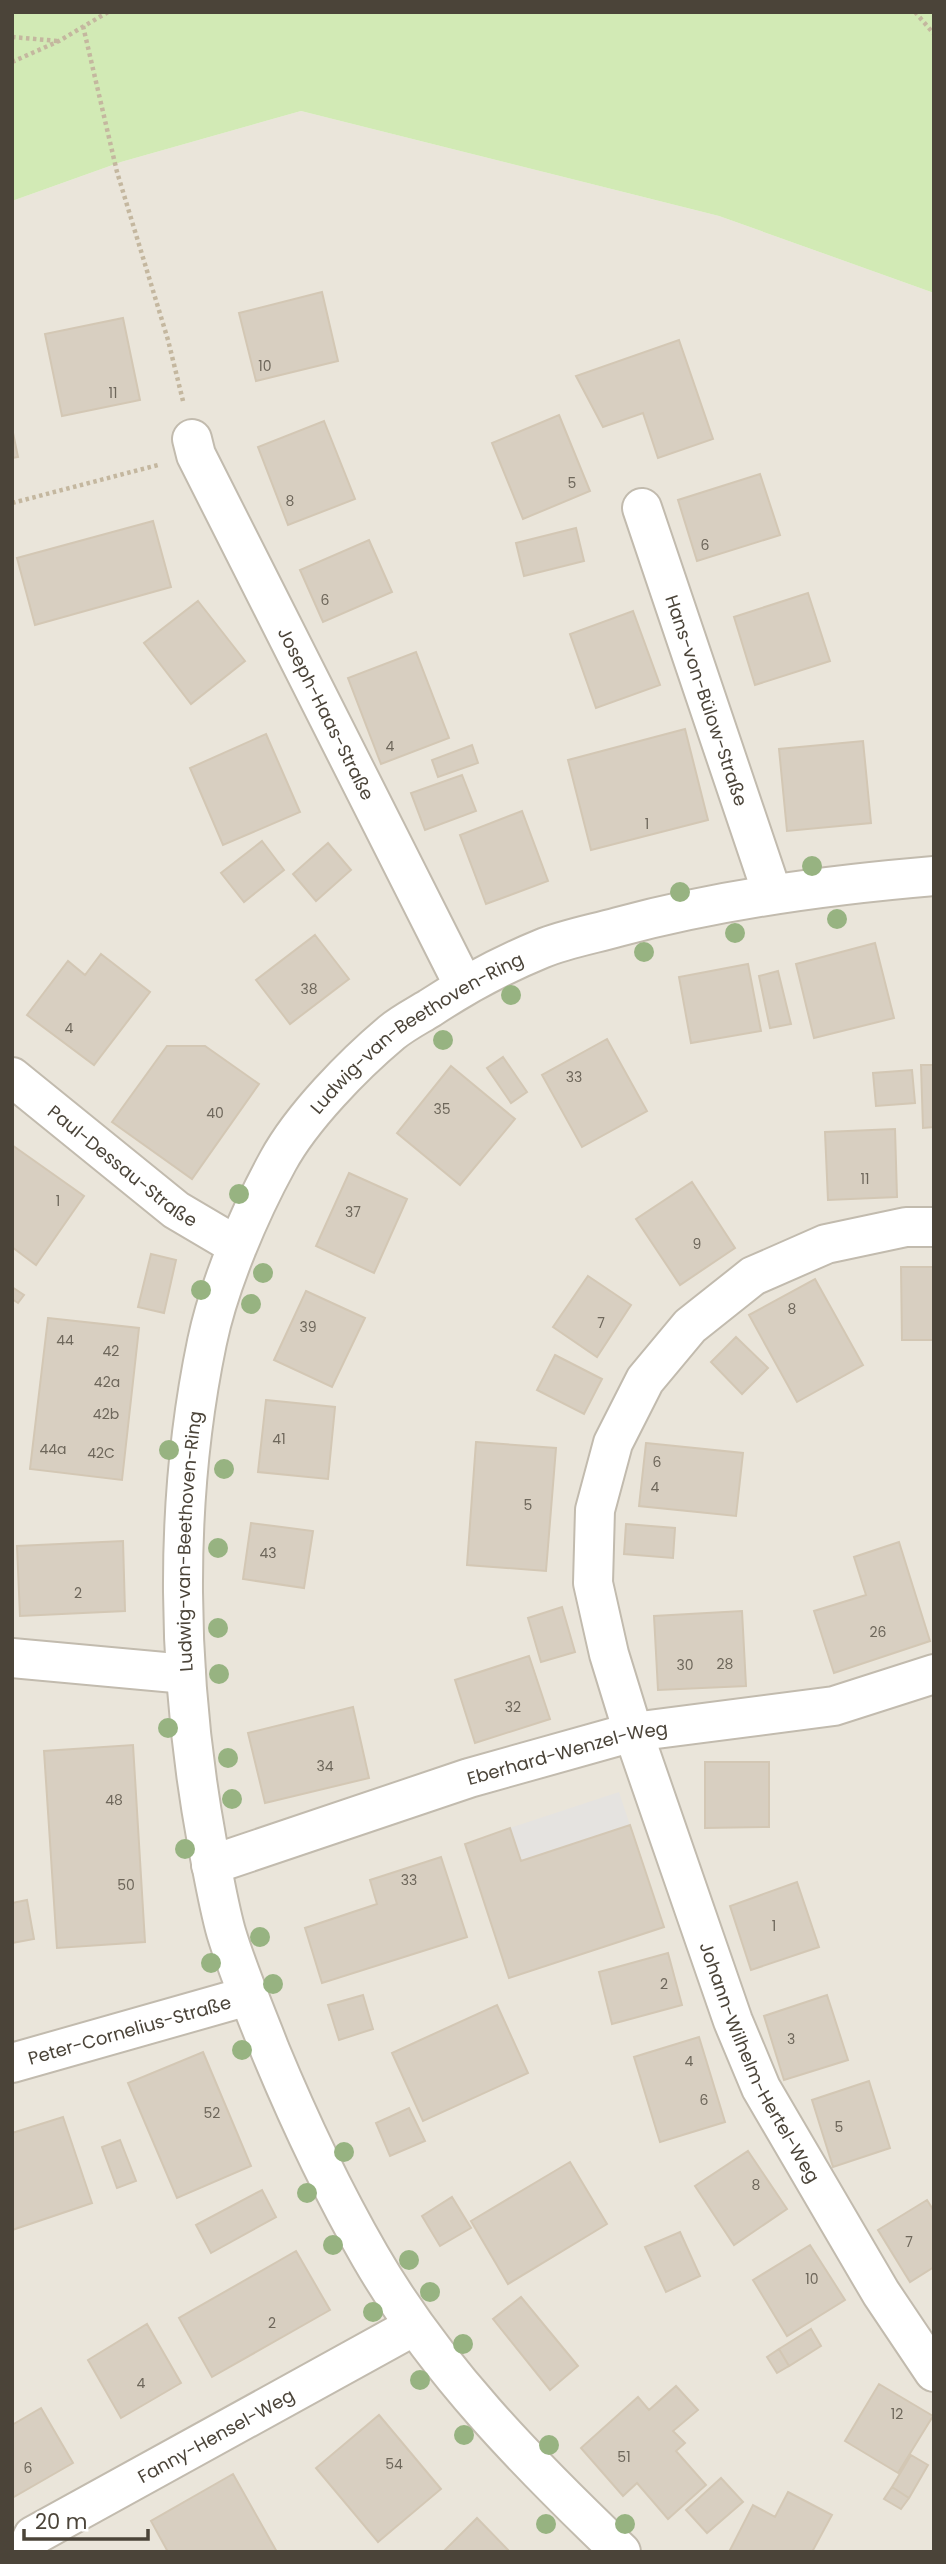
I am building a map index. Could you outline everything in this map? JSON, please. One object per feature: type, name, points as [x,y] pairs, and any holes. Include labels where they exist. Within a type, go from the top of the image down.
[{"type":"street","name":"Joseph-Haas-Straße","points":[[194,447],[464,986]]},
{"type":"street","name":"Hans-von-Bülow-Straße","points":[[642,508],[772,893]]},
{"type":"street","name":"Ludwig-van-Beethoven-Ring","points":[[621,2552],[552,2486],[482,2409],[414,2326],[371,2257],[325,2172],[248,1996],[226,1932],[194,1771],[186,1674],[183,1574],[190,1452],[208,1337],[237,1246],[280,1156],[332,1089],[394,1031],[464,986],[544,947],[680,910],[772,893],[934,876]]},
{"type":"street","name":"Paul-Dessau-Straße","points":[[12,1077],[176,1210],[237,1246]]},
{"type":"street","name":"Johann-Wilhelm-Hertel-Weg","points":[[934,1227],[906,1227],[826,1244],[753,1276],[690,1326],[645,1380],[613,1443],[595,1510],[593,1583],[609,1654],[633,1732],[733,2021],[761,2088],[881,2293],[934,2372]]},
{"type":"street","points":[[12,1658],[186,1674]]},
{"type":"street","name":"Eberhard-Wenzel-Weg","points":[[212,1865],[469,1778],[633,1732],[834,1706],[934,1674]]},
{"type":"street","name":"Peter-Cornelius-Straße","points":[[12,2063],[248,1996]]},
{"type":"street","name":"Fanny-Hensel-Weg","points":[[26,2552],[33,2536],[414,2326]]},
{"type":"path","points":[[12,62],[59,41],[108,12]]},
{"type":"path","points":[[915,12],[934,34]]},
{"type":"path","points":[[12,503],[194,447],[168,340],[117,172],[83,26]]},
{"type":"path","points":[[12,37],[59,41]]},
{"type":"shaded area","points":[[301,111],[719,216],[934,293],[934,2552],[12,2552],[12,201],[121,162]]},
{"type":"shaded area","points":[[619,1792],[630,1825],[521,1861],[510,1828]]},
{"type":"green space","points":[[12,12],[934,12],[934,293],[719,216],[301,111],[121,162],[12,201]]},
{"type":"building","points":[[322,292],[338,361],[256,381],[239,313]]},
{"type":"building","points":[[123,318],[140,400],[62,416],[45,334]]},
{"type":"building","points":[[679,340],[713,439],[658,458],[643,413],[603,427],[576,376]]},
{"type":"building","points":[[559,415],[590,491],[523,519],[492,443]]},
{"type":"building","points":[[324,421],[355,499],[288,525],[258,447]]},
{"type":"building","points":[[12,428],[18,457],[12,458]]},
{"type":"building","points":[[760,474],[780,535],[697,561],[678,500]]},
{"type":"building","points":[[153,521],[171,587],[35,625],[17,558]]},
{"type":"building","points":[[576,528],[584,561],[524,576],[516,543]]},
{"type":"building","points":[[369,540],[392,592],[323,622],[300,570]]},
{"type":"building","points":[[808,593],[830,661],[755,685],[734,617]]},
{"type":"building","points":[[198,601],[245,661],[191,704],[144,643]]},
{"type":"building","points":[[633,611],[660,685],[596,708],[570,634]]},
{"type":"building","points":[[416,652],[449,738],[381,764],[348,678]]},
{"type":"building","points":[[685,729],[708,820],[591,850],[568,760]]},
{"type":"building","points":[[266,734],[300,812],[223,845],[190,768]]},
{"type":"building","points":[[863,741],[871,823],[787,831],[779,749]]},
{"type":"building","points":[[472,745],[478,763],[438,777],[432,760]]},
{"type":"building","points":[[462,775],[476,811],[425,830],[411,793]]},
{"type":"building","points":[[522,811],[548,881],[486,904],[460,835]]},
{"type":"building","points":[[262,841],[284,870],[244,902],[221,873]]},
{"type":"building","points":[[328,843],[351,870],[316,901],[293,874]]},
{"type":"building","points":[[315,935],[349,979],[290,1024],[256,980]]},
{"type":"building","points":[[875,943],[894,1018],[814,1038],[796,964]]},
{"type":"building","points":[[101,954],[150,992],[94,1065],[27,1015],[68,961],[85,975]]},
{"type":"building","points":[[748,964],[761,1031],[691,1043],[679,977]]},
{"type":"building","points":[[778,971],[791,1024],[770,1028],[759,976]]},
{"type":"building","points":[[607,1039],[647,1111],[582,1147],[542,1075]]},
{"type":"building","points":[[167,1046],[205,1046],[259,1084],[192,1179],[112,1122]]},
{"type":"building","points":[[503,1057],[527,1092],[511,1103],[487,1068]]},
{"type":"building","points":[[921,1065],[934,1065],[934,1127],[923,1128]]},
{"type":"building","points":[[451,1066],[515,1119],[460,1185],[397,1133]]},
{"type":"building","points":[[912,1070],[915,1103],[876,1106],[873,1073]]},
{"type":"building","points":[[895,1129],[897,1197],[828,1200],[825,1132]]},
{"type":"building","points":[[12,1145],[84,1196],[36,1265],[12,1247]]},
{"type":"building","points":[[349,1173],[407,1199],[374,1273],[316,1246]]},
{"type":"building","points":[[692,1182],[735,1248],[680,1285],[636,1219]]},
{"type":"building","points":[[151,1254],[176,1260],[164,1313],[138,1307]]},
{"type":"building","points":[[901,1267],[934,1267],[934,1340],[902,1340]]},
{"type":"building","points":[[588,1276],[631,1305],[597,1357],[553,1327]]},
{"type":"building","points":[[815,1279],[863,1365],[797,1402],[749,1315]]},
{"type":"building","points":[[12,1287],[24,1295],[18,1303],[12,1299]]},
{"type":"building","points":[[306,1291],[365,1318],[332,1387],[274,1360]]},
{"type":"building","points":[[48,1318],[139,1328],[122,1480],[30,1469]]},
{"type":"building","points":[[736,1337],[768,1368],[742,1394],[711,1362]]},
{"type":"building","points":[[555,1355],[602,1379],[584,1414],[537,1390]]},
{"type":"building","points":[[266,1400],[335,1407],[328,1479],[258,1472]]},
{"type":"building","points":[[476,1442],[556,1448],[546,1571],[467,1565]]},
{"type":"building","points":[[646,1443],[743,1453],[736,1516],[639,1506]]},
{"type":"building","points":[[251,1523],[313,1531],[304,1588],[243,1579]]},
{"type":"building","points":[[626,1524],[675,1528],[673,1558],[624,1554]]},
{"type":"building","points":[[123,1541],[125,1611],[20,1616],[17,1546]]},
{"type":"building","points":[[899,1542],[930,1641],[834,1673],[814,1611],[866,1595],[854,1557]]},
{"type":"building","points":[[562,1607],[575,1652],[541,1662],[528,1618]]},
{"type":"building","points":[[742,1611],[746,1686],[658,1690],[654,1616]]},
{"type":"building","points":[[529,1656],[550,1719],[475,1743],[455,1680]]},
{"type":"building","points":[[353,1707],[369,1778],[265,1803],[248,1733]]},
{"type":"building","points":[[133,1745],[145,1942],[57,1948],[44,1751]]},
{"type":"building","points":[[705,1762],[769,1762],[769,1827],[705,1828]]},
{"type":"building","points":[[630,1825],[664,1927],[509,1978],[465,1844],[510,1828],[521,1861]]},
{"type":"building","points":[[441,1857],[467,1937],[322,1983],[305,1928],[377,1904],[370,1880]]},
{"type":"building","points":[[797,1882],[819,1947],[751,1970],[730,1906]]},
{"type":"building","points":[[27,1900],[34,1939],[12,1943],[12,1903]]},
{"type":"building","points":[[668,1953],[682,2005],[612,2024],[599,1972]]},
{"type":"building","points":[[363,1995],[373,2029],[339,2040],[328,2005]]},
{"type":"building","points":[[827,1995],[848,2060],[784,2080],[764,2016]]},
{"type":"building","points":[[497,2005],[528,2073],[423,2121],[392,2053]]},
{"type":"building","points":[[699,2037],[725,2122],[660,2142],[634,2057]]},
{"type":"building","points":[[203,2052],[251,2166],[177,2198],[128,2083]]},
{"type":"building","points":[[869,2081],[890,2148],[833,2167],[812,2100]]},
{"type":"building","points":[[409,2108],[425,2141],[390,2156],[376,2123]]},
{"type":"building","points":[[63,2117],[92,2203],[12,2230],[12,2133]]},
{"type":"building","points":[[120,2140],[136,2181],[117,2188],[102,2147]]},
{"type":"building","points":[[748,2151],[787,2209],[734,2245],[695,2186]]},
{"type":"building","points":[[570,2162],[607,2224],[508,2284],[471,2221]]},
{"type":"building","points":[[262,2190],[276,2217],[211,2253],[196,2225]]},
{"type":"building","points":[[452,2197],[471,2228],[440,2246],[422,2216]]},
{"type":"building","points":[[927,2200],[934,2211],[934,2267],[910,2282],[878,2230]]},
{"type":"building","points":[[680,2232],[700,2276],[666,2292],[645,2247]]},
{"type":"building","points":[[810,2245],[845,2300],[787,2336],[753,2280]]},
{"type":"building","points":[[296,2251],[330,2310],[212,2377],[179,2318]]},
{"type":"building","points":[[521,2297],[578,2366],[550,2390],[493,2319]]},
{"type":"building","points":[[147,2324],[181,2383],[121,2418],[88,2360]]},
{"type":"building","points":[[811,2329],[821,2346],[789,2366],[779,2349]]},
{"type":"building","points":[[779,2349],[789,2366],[777,2373],[767,2357]]},
{"type":"building","points":[[879,2384],[933,2416],[898,2473],[845,2441]]},
{"type":"building","points":[[676,2386],[698,2410],[673,2431],[685,2443],[676,2451],[706,2485],[668,2519],[637,2483],[623,2496],[581,2448],[638,2397],[649,2410]]},
{"type":"building","points":[[41,2408],[73,2463],[12,2498],[12,2425]]},
{"type":"building","points":[[379,2415],[441,2489],[378,2542],[316,2468]]},
{"type":"building","points":[[911,2455],[928,2465],[909,2498],[892,2487]]},
{"type":"building","points":[[233,2474],[277,2552],[168,2552],[151,2521]]},
{"type":"building","points":[[721,2478],[743,2502],[707,2533],[686,2510]]},
{"type":"building","points":[[892,2487],[909,2498],[901,2509],[884,2499]]},
{"type":"building","points":[[788,2492],[832,2515],[812,2552],[729,2552],[753,2505],[775,2517]]},
{"type":"building","points":[[477,2518],[510,2552],[443,2552]]}]
